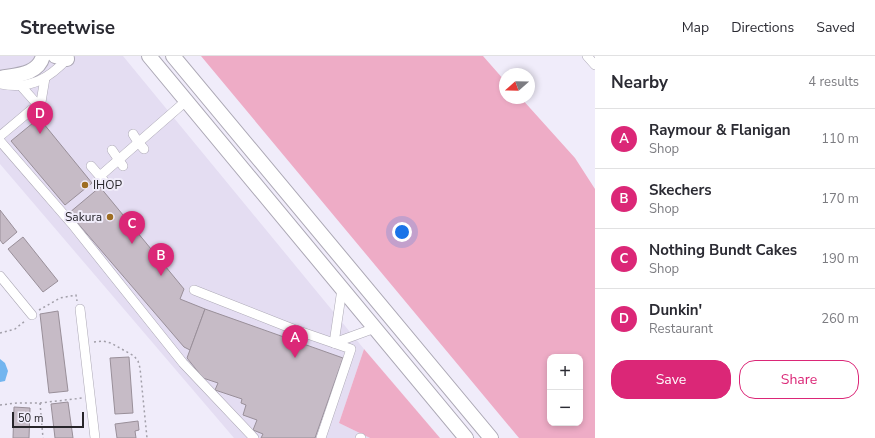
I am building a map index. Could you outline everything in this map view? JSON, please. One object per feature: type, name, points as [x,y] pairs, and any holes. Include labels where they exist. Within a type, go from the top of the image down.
[{"type":"highway","points":[[0,78],[33,70],[40,63],[43,56]]},
{"type":"highway","points":[[149,56],[466,438]]},
{"type":"highway","points":[[173,56],[491,438]]},
{"type":"street","points":[[587,56],[595,65]]},
{"type":"street","points":[[0,84],[21,86],[45,78],[57,69],[64,57]]},
{"type":"street","points":[[42,110],[45,78]]},
{"type":"street","points":[[21,86],[42,110]]},
{"type":"street","points":[[91,166],[102,179],[141,146],[186,101]]},
{"type":"street","points":[[0,136],[31,110],[42,110]]},
{"type":"street","points":[[133,134],[141,146]]},
{"type":"street","points":[[0,141],[72,224],[184,363],[254,438]]},
{"type":"street","points":[[112,150],[120,163]]},
{"type":"street","points":[[0,276],[32,315]]},
{"type":"street","points":[[334,343],[342,289]]},
{"type":"street","points":[[194,290],[293,329],[351,349],[321,438]]},
{"type":"street","points":[[80,309],[95,438]]},
{"type":"street","points":[[334,343],[375,328]]},
{"type":"path","points":[[0,332],[15,328],[56,300],[67,296],[76,295],[80,309]]},
{"type":"path","points":[[84,343],[102,341],[108,342],[136,358],[140,368],[147,438]]},
{"type":"path","points":[[0,405],[40,403],[90,397]]},
{"type":"path","points":[[40,403],[43,438]]},
{"type":"shaded area","points":[[0,56],[123,56],[364,349],[339,423],[370,438],[234,438],[0,164]]},
{"type":"shaded area","points":[[201,56],[483,56],[499,74],[499,104],[526,104],[575,158],[595,189],[595,438],[519,438]]},
{"type":"shaded area","points":[[364,349],[440,438],[370,438],[339,423]]},
{"type":"water","points":[[0,359],[5,363],[8,371],[5,381],[0,382]]},
{"type":"building","points":[[39,118],[92,183],[65,205],[11,141]]},
{"type":"building","points":[[100,187],[184,289],[180,299],[205,309],[190,350],[184,347],[69,213]]},
{"type":"building","points":[[0,210],[17,232],[3,244],[0,240]]},
{"type":"building","points":[[23,237],[58,281],[43,292],[8,249]]},
{"type":"building","points":[[205,309],[343,358],[315,438],[261,438],[263,434],[253,430],[257,420],[243,415],[246,405],[241,403],[242,399],[215,390],[218,383],[203,378],[187,358]]},
{"type":"building","points":[[58,311],[68,391],[49,393],[40,314]]},
{"type":"building","points":[[129,357],[133,413],[115,414],[110,358]]},
{"type":"building","points":[[68,402],[73,438],[55,438],[51,404]]},
{"type":"building","points":[[14,407],[30,408],[29,438],[13,438]]},
{"type":"building","points":[[138,421],[139,430],[135,431],[136,438],[117,438],[115,424]]},
{"type":"place","name":"Dunkin'","points":[[40,134]]},
{"type":"place","name":"IHOP","points":[[85,185]]},
{"type":"place","name":"Sakura","points":[[110,217]]},
{"type":"place","name":"Nothing Bundt Cakes","points":[[132,244]]},
{"type":"place","name":"Skechers","points":[[161,276]]},
{"type":"place","name":"Raymour & Flanigan","points":[[295,358]]}]
